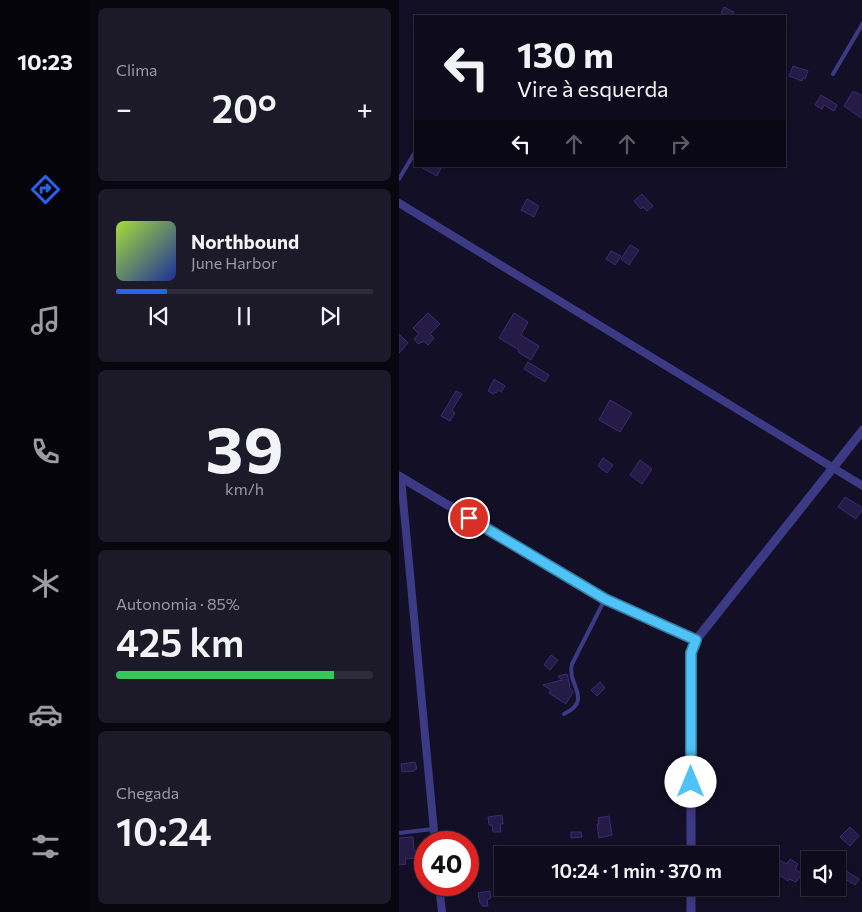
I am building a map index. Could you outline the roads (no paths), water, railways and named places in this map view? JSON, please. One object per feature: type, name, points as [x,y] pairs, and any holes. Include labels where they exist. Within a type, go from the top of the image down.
[{"type":"street","points":[[399,203],[862,486]]},
{"type":"street","points":[[691,846],[691,653],[696,640],[862,430]]},
{"type":"street","points":[[400,477],[605,599],[696,640]]},
{"type":"street","points":[[400,477],[433,831]]},
{"type":"street","points":[[440,896],[442,912]]},
{"type":"street","points":[[691,896],[692,912]]},
{"type":"lane","points":[[833,74],[862,23]]},
{"type":"lane","points":[[399,179],[414,154]]},
{"type":"lane","points":[[565,714],[573,710],[578,704],[578,694],[570,670],[572,664],[605,599]]},
{"type":"lane","points":[[399,833],[433,828]]}]
